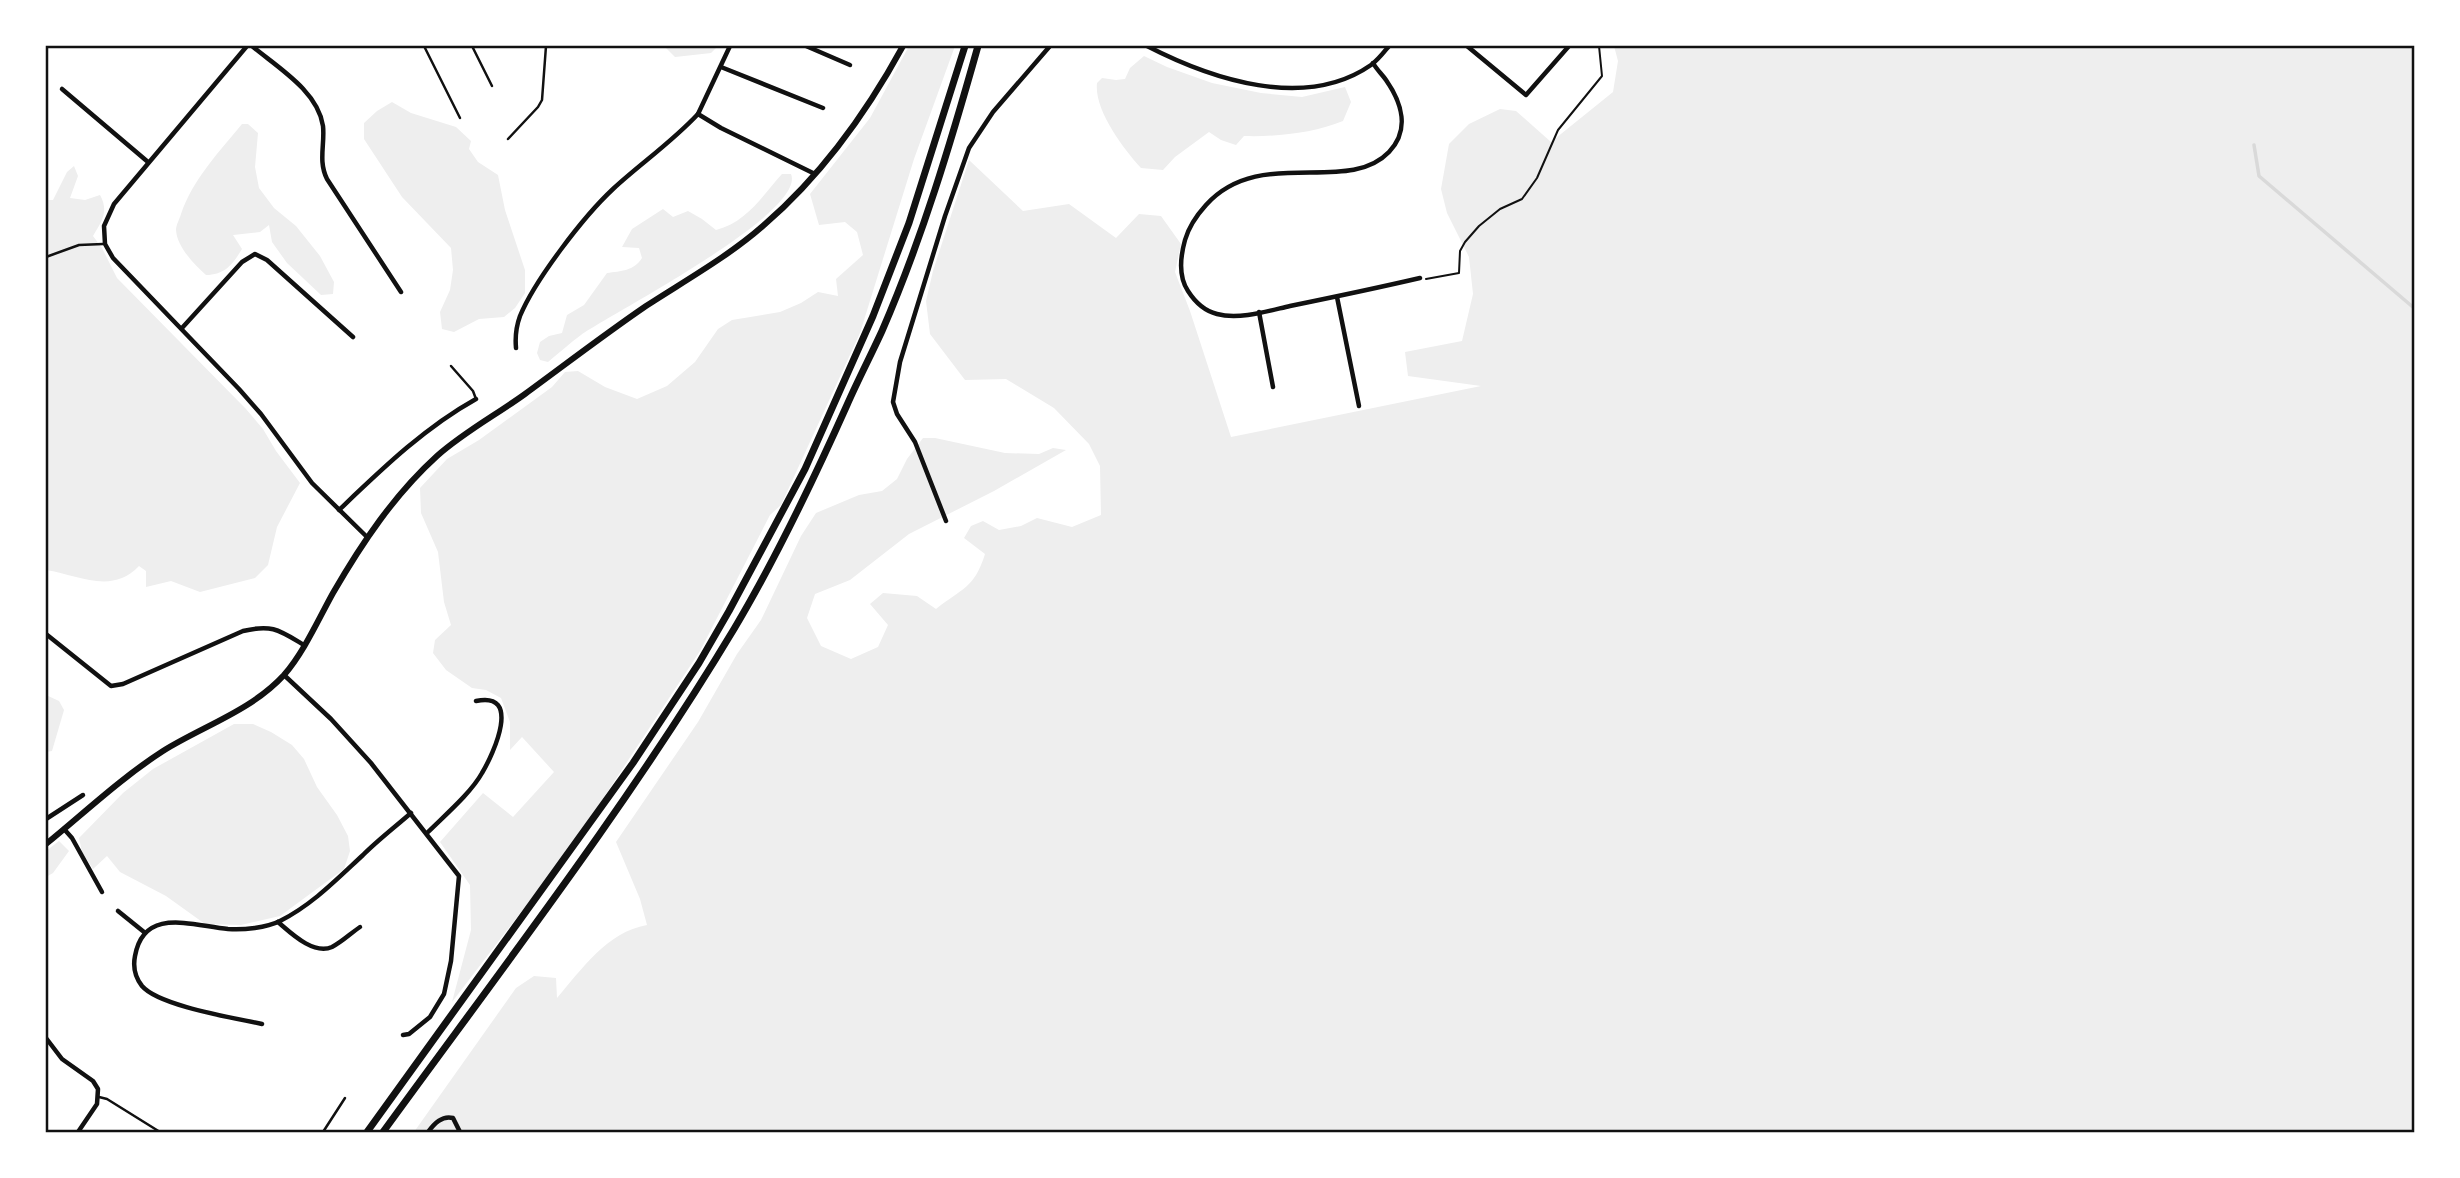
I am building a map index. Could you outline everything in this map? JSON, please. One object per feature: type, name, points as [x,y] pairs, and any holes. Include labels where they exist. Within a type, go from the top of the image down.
[{"type":"main road","points":[[367,1132],[633,763],[699,663],[748,576],[805,470],[873,316],[909,223],[964,46]]},
{"type":"main road","points":[[383,1132],[621,804],[676,723],[763,578],[814,478],[882,329],[917,241],[978,46]]},
{"type":"street","points":[[247,46],[114,204],[104,226],[106,244],[123,270],[182,328],[261,414],[299,467],[367,537]]},
{"type":"street","points":[[253,46],[313,100],[323,127],[323,170],[401,292]]},
{"type":"street","points":[[516,348],[517,325],[524,308],[555,259],[611,191],[698,114],[730,46]]},
{"type":"street","points":[[806,46],[850,65]]},
{"type":"street","points":[[46,844],[159,753],[242,709],[270,689],[284,675],[367,537],[401,493],[456,441],[527,393],[628,318],[747,239],[793,198],[864,110],[902,46]]},
{"type":"street","points":[[946,521],[915,442],[897,414],[893,402],[897,375],[910,324],[969,148],[993,112],[1050,46]]},
{"type":"street","points":[[1147,46],[1213,73],[1285,88],[1330,83],[1359,72],[1373,63],[1390,46]]},
{"type":"street","points":[[1466,46],[1526,95],[1569,46]]},
{"type":"street","points":[[1373,63],[1395,94],[1403,122],[1398,140],[1387,154],[1364,168],[1350,171],[1294,172],[1243,179],[1219,192],[1188,229],[1180,270],[1188,291],[1198,303],[1217,314],[1259,312],[1420,278]]},
{"type":"street","points":[[721,67],[823,108]]},
{"type":"street","points":[[62,89],[148,162]]},
{"type":"street","points":[[698,114],[815,174]]},
{"type":"street","points":[[182,328],[242,262],[255,254],[267,260],[353,337]]},
{"type":"street","points":[[1338,297],[1359,406]]},
{"type":"street","points":[[1259,312],[1273,387]]},
{"type":"street","points":[[339,510],[420,436],[451,413],[477,399]]},
{"type":"street","points":[[46,634],[111,686],[123,684],[243,631],[261,627],[273,628],[304,645]]},
{"type":"street","points":[[284,675],[331,719],[371,763],[459,876],[451,961],[444,994],[438,1006],[421,1025],[403,1035]]},
{"type":"street","points":[[427,833],[482,774],[499,733],[503,719],[501,709],[490,699],[476,701]]},
{"type":"street","points":[[46,819],[83,795]]},
{"type":"street","points":[[262,1024],[188,1007],[143,987],[136,976],[134,964],[144,933],[156,926],[171,923],[237,930],[278,922],[322,893],[411,813]]},
{"type":"street","points":[[64,828],[102,892]]},
{"type":"street","points":[[118,911],[144,933]]},
{"type":"street","points":[[278,922],[304,942],[324,949],[334,946],[360,927]]},
{"type":"street","points":[[46,1038],[62,1059],[93,1081],[98,1089],[99,1097],[92,1113],[78,1132]]},
{"type":"street","points":[[428,1132],[439,1121],[449,1117],[453,1118],[460,1132]]},
{"type":"lane","points":[[424,46],[460,118]]},
{"type":"lane","points":[[472,46],[492,86]]},
{"type":"lane","points":[[508,139],[542,100],[546,46]]},
{"type":"lane","points":[[46,257],[79,245],[106,244]]},
{"type":"lane","points":[[451,366],[477,399]]},
{"type":"lane","points":[[99,1097],[107,1099],[160,1132]]},
{"type":"lane","points":[[323,1132],[345,1098]]},
{"type":"path","points":[[1420,278],[1429,279],[1459,273],[1460,251],[1465,242],[1500,209],[1522,199],[1537,178],[1558,130],[1602,76],[1599,46]]},
{"type":"shaded area","points":[[664,46],[718,46],[711,53],[675,57]]},
{"type":"shaded area","points":[[909,46],[955,46],[914,159],[860,333],[781,505],[770,515],[700,651],[573,844],[452,1002],[471,930],[470,885],[440,842],[483,793],[513,817],[554,772],[522,737],[510,750],[510,722],[501,698],[486,690],[472,688],[446,670],[433,653],[435,640],[451,625],[444,602],[438,552],[421,513],[420,488],[447,459],[479,440],[552,387],[565,372],[578,371],[605,387],[637,399],[667,386],[695,362],[718,329],[732,320],[780,312],[818,292],[838,296],[836,279],[863,255],[857,232],[845,222],[819,225],[810,194],[870,118]]},
{"type":"shaded area","points":[[1614,46],[2414,46],[2414,1132],[414,1132],[516,988],[534,976],[556,978],[557,998],[596,953],[620,935],[647,925],[640,899],[616,842],[698,722],[737,654],[761,620],[801,536],[816,513],[859,495],[882,491],[897,479],[907,459],[923,438],[935,438],[1005,453],[1039,454],[1053,448],[1066,450],[994,491],[909,534],[850,580],[815,594],[807,618],[821,646],[851,659],[878,647],[888,625],[870,604],[883,593],[917,596],[936,609],[972,581],[985,554],[964,538],[971,526],[983,521],[999,530],[1021,526],[1037,518],[1072,527],[1101,515],[1100,466],[1089,444],[1054,408],[1006,379],[965,380],[930,334],[926,301],[969,160],[1023,211],[1069,204],[1116,238],[1139,214],[1161,216],[1181,244],[1175,272],[1231,437],[1481,386],[1408,376],[1405,352],[1462,341],[1473,294],[1469,257],[1447,213],[1441,189],[1449,144],[1469,124],[1500,109],[1516,111],[1551,142],[1613,92],[1618,61]]},
{"type":"shaded area","points":[[1144,56],[1212,83],[1261,93],[1302,97],[1345,87],[1351,102],[1343,121],[1320,129],[1268,136],[1244,136],[1236,145],[1209,132],[1175,157],[1163,170],[1141,168],[1118,139],[1105,116],[1097,94],[1097,83],[1102,78],[1125,79],[1130,68]]},
{"type":"shaded area","points":[[392,102],[411,113],[456,127],[471,141],[469,149],[478,162],[498,175],[505,210],[525,270],[525,293],[515,308],[504,317],[479,319],[454,332],[442,329],[440,312],[450,290],[453,270],[451,248],[402,197],[364,139],[364,123]]},
{"type":"shaded area","points":[[242,124],[248,124],[258,133],[255,167],[259,188],[274,208],[296,226],[320,256],[334,282],[333,294],[321,295],[287,263],[272,242],[269,225],[260,232],[233,235],[242,249],[228,268],[213,274],[206,275],[201,271],[179,243],[176,230],[192,189],[207,166]]},
{"type":"shaded area","points":[[74,166],[78,176],[70,198],[85,200],[100,195],[104,211],[102,221],[93,236],[117,278],[246,409],[300,483],[277,527],[268,565],[255,578],[200,592],[171,581],[146,587],[146,571],[139,566],[118,580],[106,581],[82,579],[46,570],[46,200],[53,200],[67,172]]},
{"type":"shaded area","points":[[782,174],[791,174],[788,191],[769,213],[740,236],[704,261],[581,335],[548,362],[540,360],[537,353],[540,342],[549,336],[562,333],[567,315],[584,305],[607,273],[631,268],[642,258],[639,248],[622,247],[632,229],[663,209],[673,217],[688,211],[716,230],[727,226],[745,215]]},
{"type":"shaded area","points":[[46,695],[59,701],[64,710],[52,751],[46,752]]},
{"type":"shaded area","points":[[234,724],[253,724],[271,732],[292,745],[304,759],[317,787],[348,836],[350,851],[344,869],[280,916],[241,925],[205,924],[166,896],[120,872],[107,856],[93,869],[82,852],[79,838],[123,793],[153,769]]},
{"type":"shaded area","points":[[59,841],[69,851],[53,873],[46,877],[46,851]]},
{"type":"waterway","points":[[2254,145],[2259,176],[2414,308]]}]
